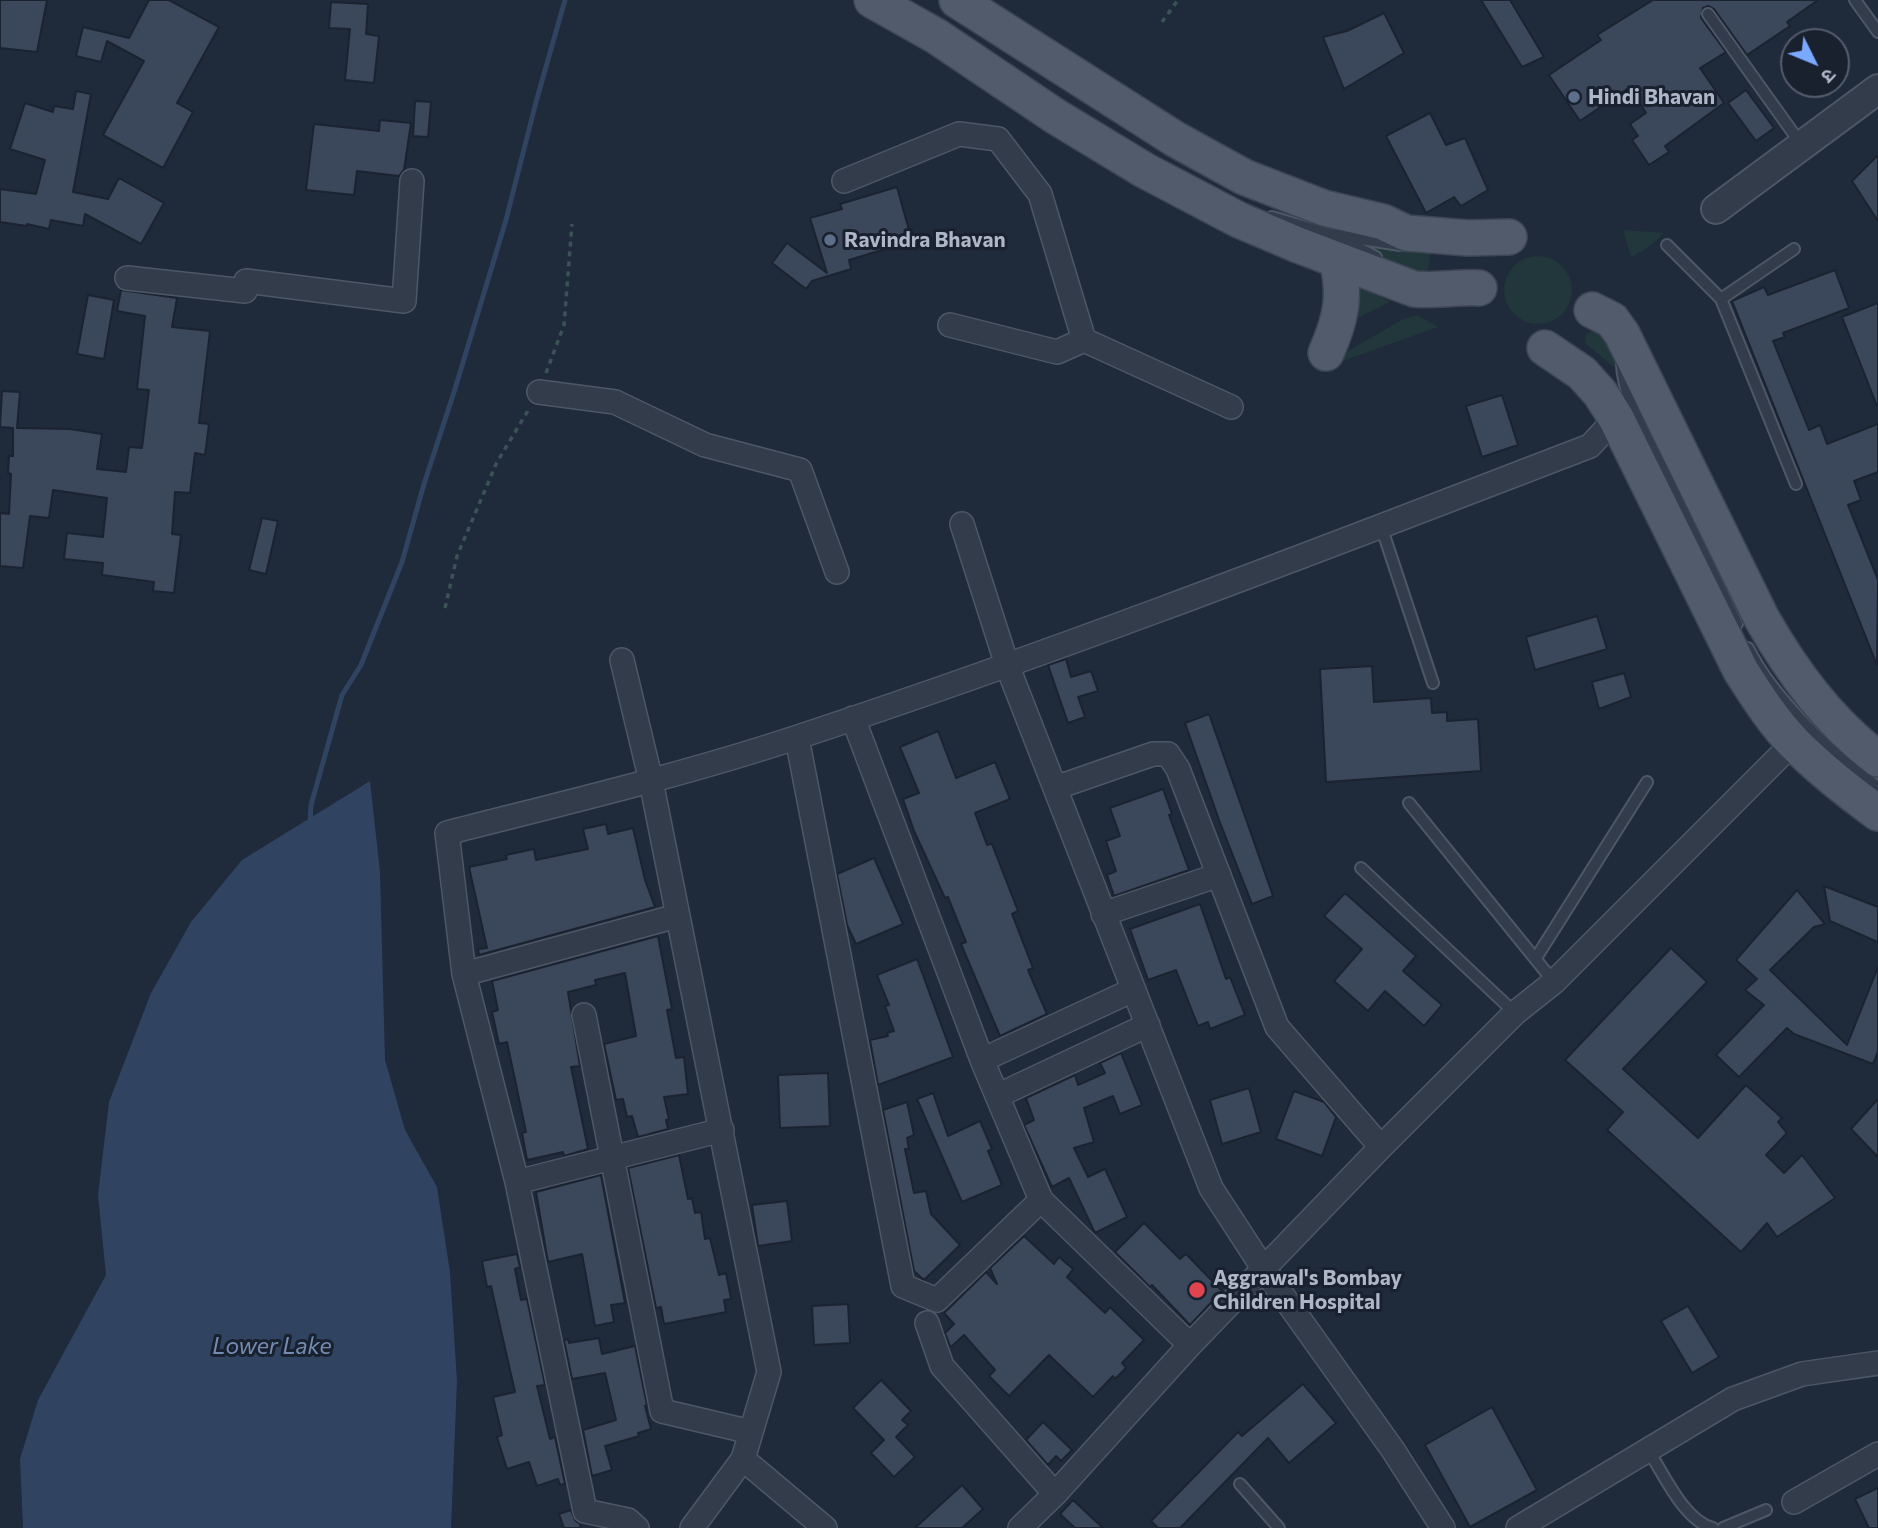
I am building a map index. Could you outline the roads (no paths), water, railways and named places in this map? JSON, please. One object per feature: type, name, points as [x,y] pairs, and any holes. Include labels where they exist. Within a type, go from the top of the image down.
[{"type":"main road","points":[[872,0],[936,36],[1055,116],[1144,170],[1240,220],[1333,246],[1414,289],[1421,284],[1479,288]]},
{"type":"main road","points":[[957,0],[1175,139],[1244,177],[1324,208],[1382,222],[1406,233],[1468,239],[1509,237]]},
{"type":"main road","points":[[1326,353],[1340,312],[1343,283],[1333,246]]},
{"type":"main road","points":[[1591,310],[1612,320],[1622,334],[1756,608],[1785,659],[1828,714],[1878,760]]},
{"type":"main road","points":[[1545,348],[1595,373],[1600,393],[1616,418],[1741,671],[1793,743],[1840,785],[1878,813]]},
{"type":"street","points":[[1716,209],[1878,89]]},
{"type":"street","points":[[844,181],[959,134],[998,139],[1040,194],[1084,340]]},
{"type":"street","points":[[127,278],[404,301],[412,181]]},
{"type":"street","points":[[950,325],[1057,352],[1084,340],[1231,407]]},
{"type":"street","points":[[539,392],[615,402],[705,445],[800,470],[837,572]]},
{"type":"street","points":[[637,1528],[628,1520],[585,1511],[517,1182],[464,974],[447,833],[651,781],[797,738],[1007,665],[1590,446],[1616,418]]},
{"type":"street","points":[[962,524],[1007,665],[1211,1188],[1263,1268],[1393,1450],[1443,1528]]},
{"type":"street","points":[[622,660],[651,781],[769,1372],[743,1459],[692,1528]]},
{"type":"street","points":[[853,718],[982,1060],[1041,1200],[1190,1345]]},
{"type":"street","points":[[797,738],[903,1286],[937,1300],[1041,1200]]},
{"type":"street","points":[[1020,1528],[1055,1494],[1190,1345],[1381,1147],[1515,1013],[1554,982],[1793,743]]},
{"type":"street","points":[[1055,788],[1153,754],[1168,754],[1178,769],[1277,1027],[1381,1147]]},
{"type":"street","points":[[1103,914],[1219,875]]},
{"type":"street","points":[[464,974],[677,916]]},
{"type":"street","points":[[982,1060],[1133,989]]},
{"type":"street","points":[[584,1015],[662,1411],[751,1432]]},
{"type":"street","points":[[997,1096],[1149,1025]]},
{"type":"street","points":[[517,1182],[722,1130]]},
{"type":"street","points":[[927,1323],[942,1366],[1055,1494]]},
{"type":"street","points":[[1518,1528],[1733,1399],[1802,1374],[1878,1363]]},
{"type":"street","points":[[1794,1502],[1878,1454]]},
{"type":"street","points":[[743,1459],[825,1528]]},
{"type":"lane","points":[[1855,0],[1878,32]]},
{"type":"lane","points":[[1709,14],[1802,147]]},
{"type":"lane","points":[[1262,214],[1333,246],[1390,264]]},
{"type":"lane","points":[[1333,246],[1422,247],[1468,239]]},
{"type":"lane","points":[[1667,244],[1721,299],[1796,484]]},
{"type":"lane","points":[[1721,299],[1794,249]]},
{"type":"lane","points":[[1622,334],[1621,373],[1645,432],[1740,630]]},
{"type":"lane","points":[[1595,373],[1621,373]]},
{"type":"lane","points":[[1381,526],[1433,683]]},
{"type":"lane","points":[[1746,643],[1797,715],[1839,757],[1878,787]]},
{"type":"lane","points":[[1536,958],[1647,782]]},
{"type":"lane","points":[[1409,803],[1554,982]]},
{"type":"lane","points":[[1361,868],[1515,1013]]},
{"type":"lane","points":[[1648,1450],[1688,1514],[1703,1526],[1713,1528]]},
{"type":"lane","points":[[1240,1484],[1279,1528]]},
{"type":"lane","points":[[1723,1528],[1766,1510]]},
{"type":"water","name":"Lower Lake","points":[[370,781],[380,872],[385,1060],[405,1130],[437,1187],[450,1272],[457,1381],[451,1528],[23,1528],[20,1459],[38,1400],[106,1275],[98,1195],[109,1102],[151,993],[191,922],[242,860]]},
{"type":"waterway","points":[[310,824],[311,805],[342,695],[361,665],[402,562],[506,220],[565,0]]},
{"type":"place","name":"Hindi Bhavan","points":[[1574,97]]},
{"type":"place","name":"Ravindra Bhavan","points":[[830,240]]},
{"type":"place","name":"Aggrawal's Bombay Children Hospital","points":[[1197,1290]]}]
